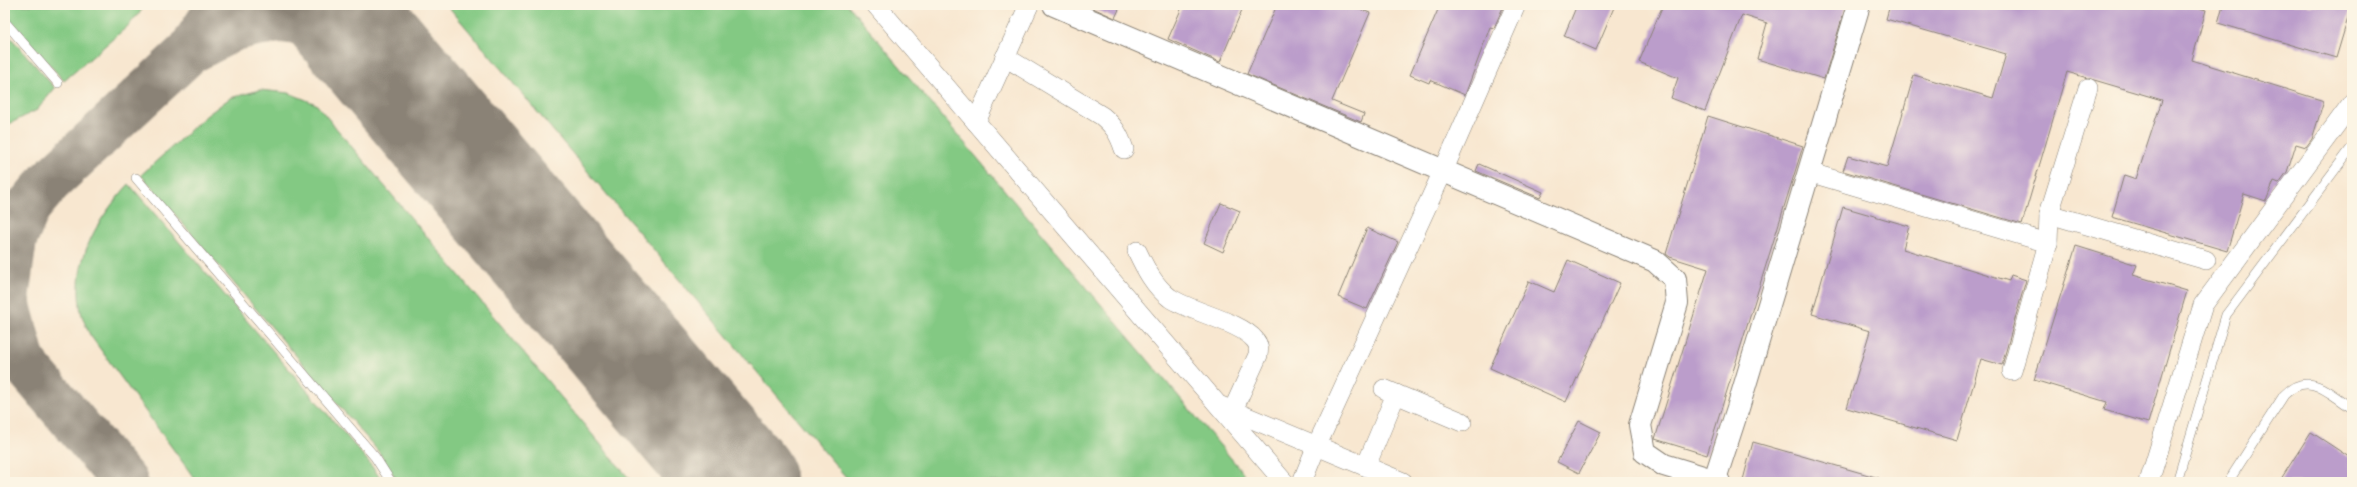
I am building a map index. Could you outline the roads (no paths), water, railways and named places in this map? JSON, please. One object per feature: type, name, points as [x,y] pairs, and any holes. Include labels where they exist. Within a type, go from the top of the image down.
[{"type":"street","points":[[876,5],[976,122],[1227,408],[1284,482]]},
{"type":"street","points":[[976,122],[1029,5]]},
{"type":"street","points":[[1054,5],[1655,261],[1675,279],[1677,303],[1640,426],[1645,452],[1664,465],[1716,482],[1859,5]]},
{"type":"street","points":[[1302,482],[1317,445],[1444,170],[1516,5]]},
{"type":"street","points":[[1005,57],[1102,116],[1119,134],[1124,150]]},
{"type":"street","points":[[2012,371],[2048,243],[2049,214],[2088,88]]},
{"type":"street","points":[[2149,482],[2203,305],[2352,103]]},
{"type":"street","points":[[1808,172],[2048,243]]},
{"type":"street","points":[[2049,214],[2206,260]]},
{"type":"street","points":[[1137,251],[1146,270],[1156,285],[1170,297],[1243,331],[1255,339],[1259,346],[1258,355],[1227,408]]},
{"type":"street","points":[[1366,466],[1390,391],[1462,422]]},
{"type":"street","points":[[1227,408],[1403,482]]},
{"type":"lane","points":[[5,22],[58,83]]},
{"type":"lane","points":[[2177,482],[2226,315],[2352,147]]},
{"type":"lane","points":[[136,178],[375,457],[391,482]]},
{"type":"lane","points":[[2228,482],[2284,395],[2291,388],[2306,382],[2316,385],[2352,408]]}]
